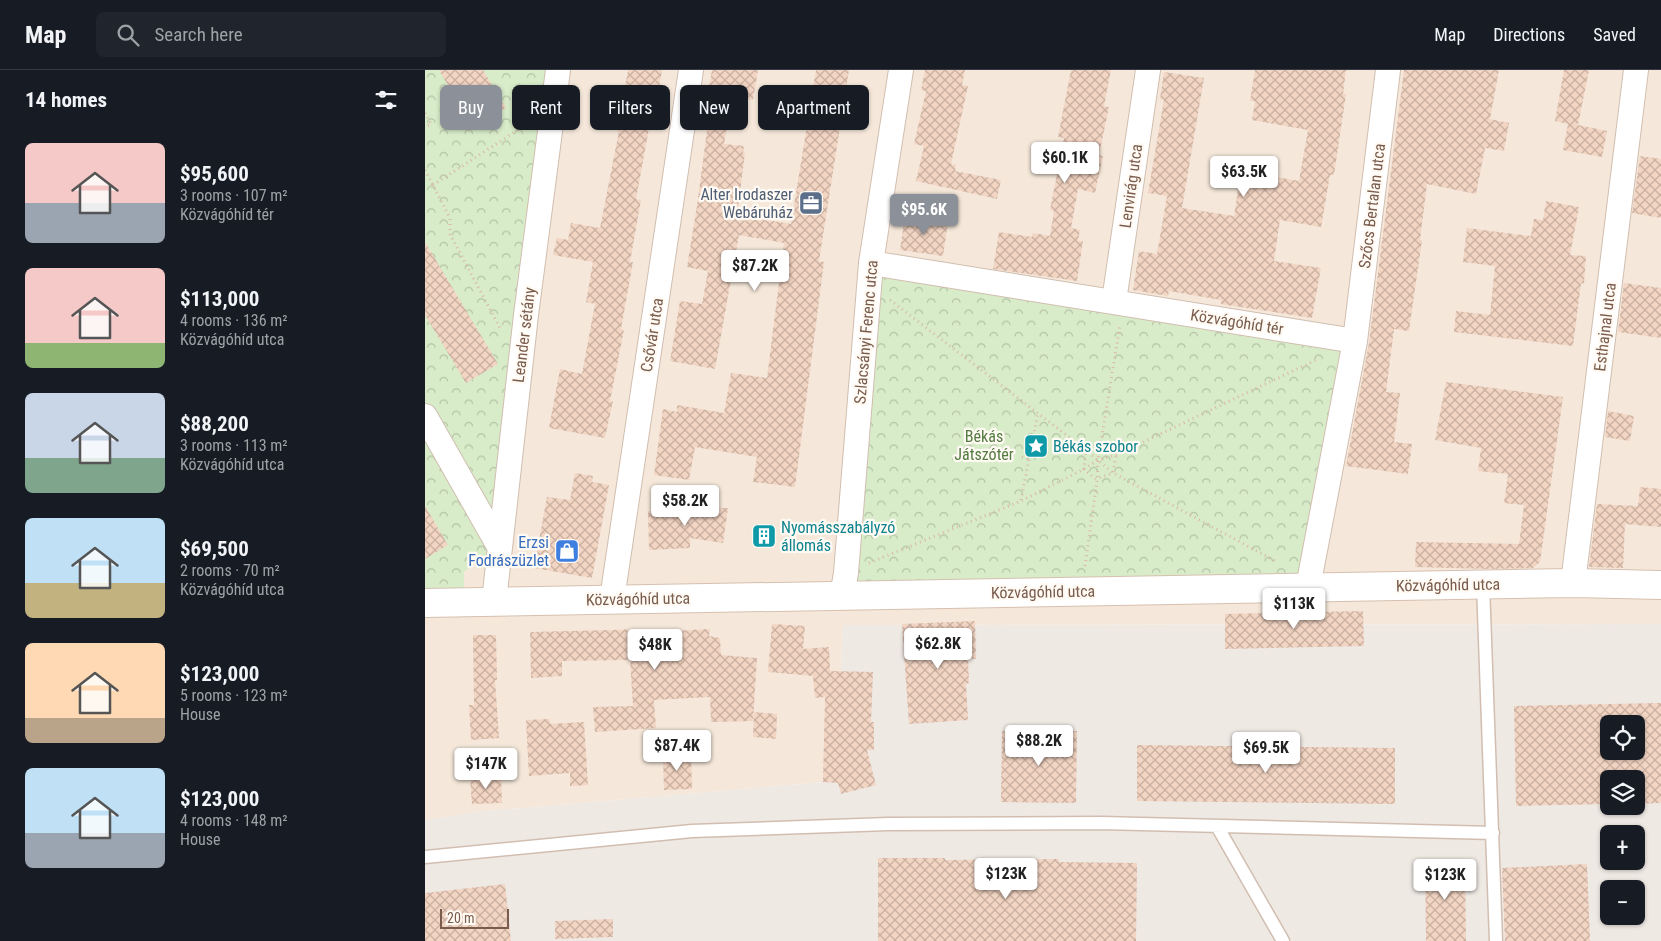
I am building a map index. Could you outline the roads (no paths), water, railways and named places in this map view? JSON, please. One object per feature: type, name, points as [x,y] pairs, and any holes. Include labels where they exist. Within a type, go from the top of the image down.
[{"type":"street","points":[[542,70],[548,85]]},
{"type":"street","name":"Leander sétány","points":[[556,85],[558,70]]},
{"type":"street","name":"Csővár utca","points":[[612,600],[691,70]]},
{"type":"street","name":"Szlacsányi Ferenc utca","points":[[844,584],[870,273],[901,70]]},
{"type":"street","name":"Lenvirág utca","points":[[1119,302],[1148,70]]},
{"type":"street","name":"Szőcs Bertalan utca","points":[[1355,341],[1388,70]]},
{"type":"street","name":"Esthajnal utca","points":[[1573,583],[1636,70]]},
{"type":"street","name":"Leander sétány","points":[[494,601],[526,315],[550,130]]},
{"type":"street","name":"Közvágóhíd tér","points":[[870,273],[1119,302],[1355,341]]},
{"type":"street","points":[[1307,588],[1355,341]]},
{"type":"street","points":[[425,416],[500,548]]},
{"type":"street","name":"Közvágóhíd utca","points":[[425,602],[612,600],[844,584],[1081,591],[1573,583],[1661,585]]},
{"type":"lane","points":[[1483,585],[1496,941]]},
{"type":"lane","points":[[425,857],[702,831],[888,824],[1101,823],[1493,833]]},
{"type":"lane","points":[[1217,826],[1283,941]]},
{"type":"place","name":"Alter Irodaszer Webáruház","points":[[811,203]]},
{"type":"place","name":"Békás szobor","points":[[1036,446]]},
{"type":"place","name":"Nyomásszabályzó állomás","points":[[764,536]]},
{"type":"place","name":"Erzsi Fodrászüzlet","points":[[567,551]]},
{"type":"park label","name":"Békás Játszótér","points":[[984,445]]}]
